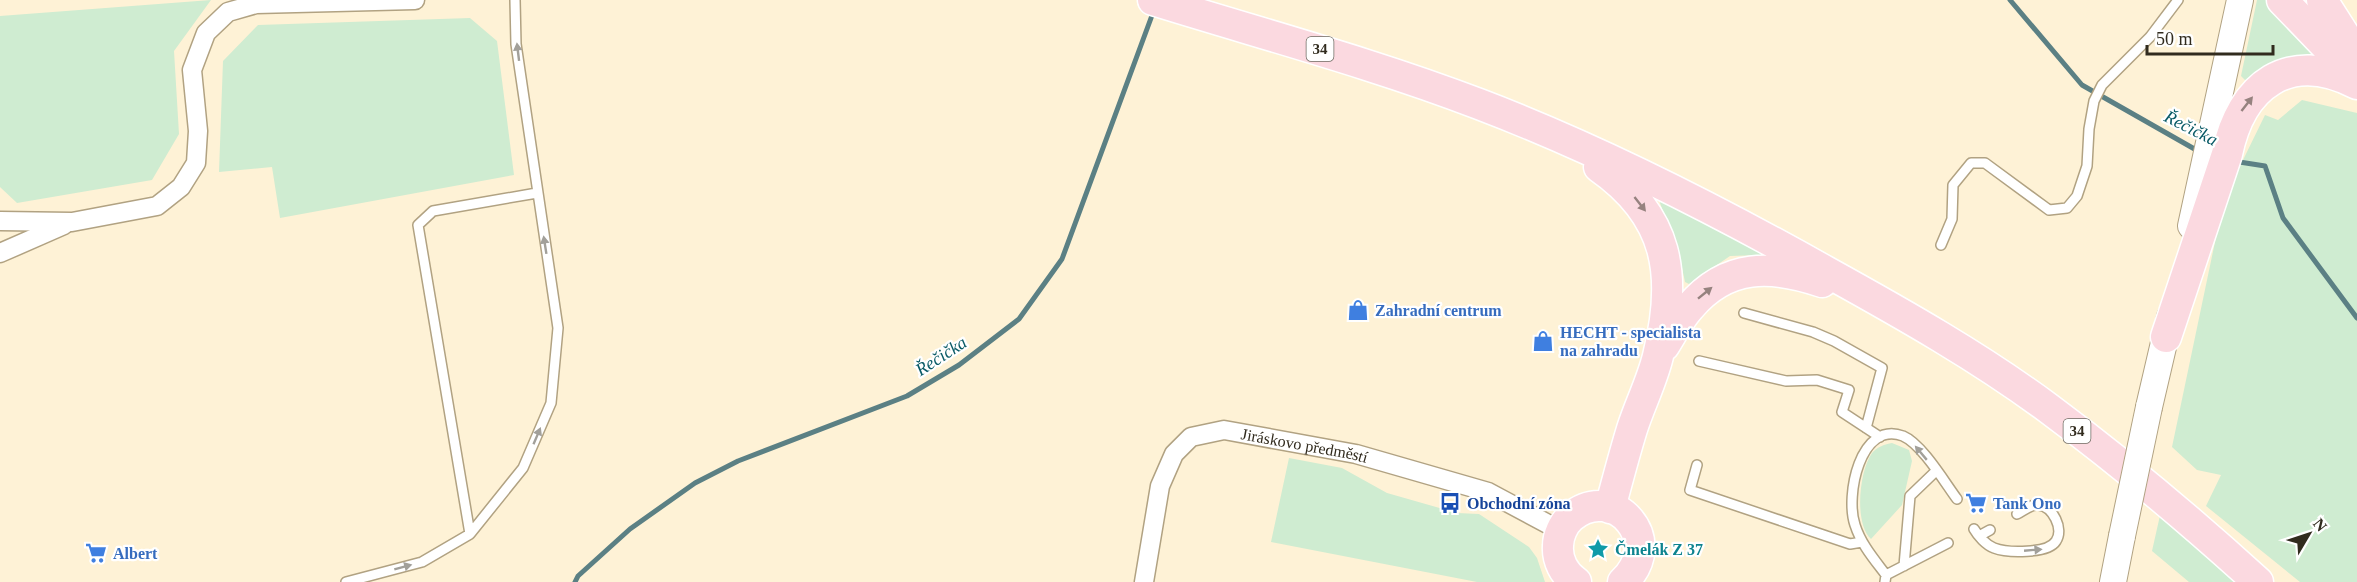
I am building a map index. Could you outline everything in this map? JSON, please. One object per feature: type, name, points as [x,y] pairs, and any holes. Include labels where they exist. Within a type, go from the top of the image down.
[{"type":"main road","name":"34","points":[[1153,0],[1343,56],[1482,105],[1656,181],[1776,243],[1880,301],[1961,350],[2048,408],[2172,505],[2258,582]]},
{"type":"main road","points":[[2113,582],[2149,407],[2225,76],[2240,0]]},
{"type":"main road","points":[[2282,0],[2357,78]]},
{"type":"main road","points":[[2322,0],[2357,55]]},
{"type":"main road","points":[[2166,337],[2227,154],[2232,132],[2241,112],[2254,96],[2274,78],[2292,71],[2322,72],[2344,77],[2357,84]]},
{"type":"main road","points":[[1544,131],[1618,180],[1634,196],[1656,229],[1662,247],[1668,293],[1658,356],[1632,430],[1610,508]]},
{"type":"main road","points":[[1658,356],[1688,308],[1700,295],[1739,273],[1756,270],[1794,272],[1880,301]]},
{"type":"main road","points":[[1576,582],[1564,570],[1558,557],[1558,544],[1561,531],[1568,520],[1578,512],[1590,507],[1610,508],[1626,516],[1635,526],[1640,537],[1641,550],[1635,579]]},
{"type":"street","points":[[0,221],[72,222],[157,206],[182,187],[196,163],[198,130],[192,70],[206,33],[228,12],[256,4],[415,0]]},
{"type":"street","points":[[0,253],[72,222]]},
{"type":"street","points":[[0,228],[2,243],[0,248]]},
{"type":"street","name":"Jiráskovo předměstí","points":[[1144,582],[1160,486],[1174,454],[1191,437],[1224,430],[1356,454],[1488,492],[1561,531]]},
{"type":"lane","points":[[346,582],[422,562],[470,534],[524,468],[551,403],[558,328],[516,44],[515,0]]},
{"type":"lane","points":[[1941,245],[1952,219],[1953,185],[1971,163],[1985,163],[2049,210],[2067,208],[2077,196],[2087,166],[2089,129],[2094,101],[2098,93],[2114,72],[2150,37],[2178,0]]},
{"type":"lane","points":[[470,534],[418,225],[434,211],[537,193]]},
{"type":"lane","points":[[1744,313],[1813,332],[1882,368],[1866,428]]},
{"type":"lane","points":[[1699,361],[1786,381],[1817,380],[1849,390],[1842,412],[1880,437]]},
{"type":"lane","points":[[1948,543],[1904,566],[1886,579],[1862,542],[1854,523],[1851,506],[1852,487],[1862,454],[1880,437],[1891,434],[1905,437],[1917,447],[1957,499]]},
{"type":"lane","points":[[1697,465],[1690,489],[1850,544],[1862,542]]},
{"type":"lane","points":[[1904,566],[1910,496],[1936,471]]},
{"type":"lane","points":[[1990,530],[1973,530],[1993,548],[2037,551],[2050,547],[2057,541],[2059,531],[2056,518],[2047,508],[2039,505],[2032,506],[2017,514]]},
{"type":"green space","points":[[211,0],[174,51],[179,134],[152,180],[17,203],[0,187],[0,16]]},
{"type":"green space","points":[[2257,0],[2271,0],[2317,48],[2312,59],[2248,83],[2241,76]]},
{"type":"green space","points":[[470,18],[497,41],[514,175],[280,218],[272,167],[219,172],[223,61],[258,25]]},
{"type":"green space","points":[[2302,100],[2357,113],[2357,582],[2300,582],[2206,506],[2221,475],[2197,470],[2172,447],[2224,199],[2265,115],[2278,120]]},
{"type":"green space","points":[[1662,195],[1765,250],[1761,255],[1730,256],[1689,284],[1685,282],[1680,258],[1660,203]]},
{"type":"green space","points":[[1892,443],[1909,450],[1912,461],[1902,505],[1871,539],[1862,522],[1861,484],[1872,453],[1881,446]]},
{"type":"green space","points":[[1289,458],[1342,468],[1387,493],[1457,513],[1479,514],[1529,547],[1537,558],[1545,582],[1477,582],[1271,542]]},
{"type":"green space","points":[[2161,511],[2239,582],[2189,582],[2152,551]]},
{"type":"waterway","name":"Řečička","points":[[2010,0],[2082,85],[2198,151]]},
{"type":"waterway","name":"Řečička","points":[[575,582],[578,576],[630,529],[695,483],[738,461],[907,396],[959,365],[1019,319],[1062,259],[1154,10]]},
{"type":"waterway","name":"Řečička","points":[[2233,161],[2265,166],[2283,218],[2357,318]]},
{"type":"place","name":"Zahradní centrum","points":[[1358,310]]},
{"type":"place","name":"HECHT - specialista na zahradu","points":[[1543,341]]},
{"type":"place","name":"Obchodní zóna","points":[[1450,503]]},
{"type":"place","name":"Tank Ono","points":[[1976,503]]},
{"type":"place","name":"Čmelák Z 37","points":[[1598,549]]},
{"type":"place","name":"Albert","points":[[96,553]]}]
